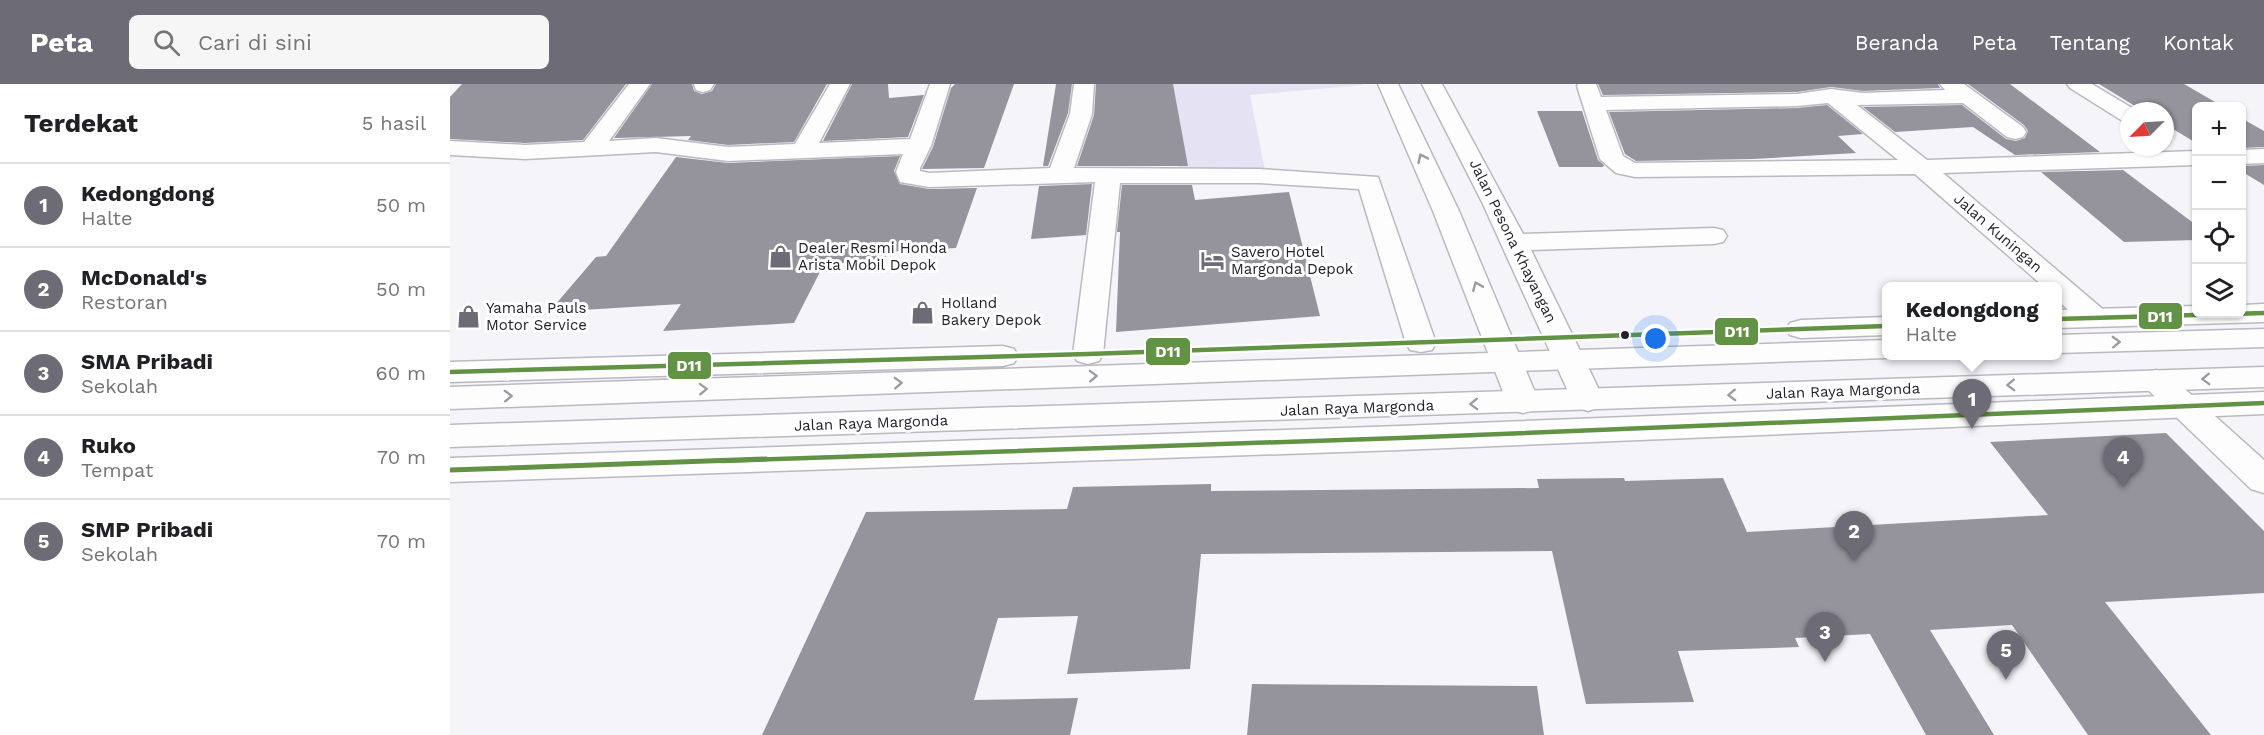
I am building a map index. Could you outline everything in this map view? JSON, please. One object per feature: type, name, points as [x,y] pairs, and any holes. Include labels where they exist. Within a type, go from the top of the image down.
[{"type":"main road","points":[[591,149],[640,84]]},
{"type":"main road","points":[[803,151],[840,84]]},
{"type":"main road","points":[[940,84],[929,108],[920,146],[908,172],[912,179],[1060,175],[1259,176],[1369,182],[1421,343]]},
{"type":"main road","points":[[1060,175],[1081,114],[1084,84]]},
{"type":"main road","points":[[1388,84],[1446,211],[1522,402]]},
{"type":"main road","name":"Jalan Pesona Khayangan","points":[[1432,84],[1515,242],[1588,400]]},
{"type":"main road","points":[[2077,84],[2120,110]]},
{"type":"main road","points":[[2015,132],[1959,90],[1863,99],[1825,90],[1797,100],[1590,94],[1612,159],[1624,168],[1635,170],[1924,169],[2192,157]]},
{"type":"main road","name":"Jalan Kuningan","points":[[1825,90],[1924,169],[2054,282]]},
{"type":"main road","points":[[2174,143],[2194,156]]},
{"type":"main road","points":[[450,148],[525,152],[656,146],[711,153],[920,146]]},
{"type":"main road","points":[[2246,157],[2264,156]]},
{"type":"main road","points":[[1088,354],[1108,176]]},
{"type":"main road","points":[[1515,242],[1714,236]]},
{"type":"main road","name":"Jalan Kuningan","points":[[2062,289],[2096,318]]},
{"type":"main road","points":[[2062,319],[2264,313]]},
{"type":"main road","points":[[1566,349],[1882,326]]},
{"type":"main road","points":[[2062,344],[2264,338]]},
{"type":"main road","points":[[450,372],[1421,343],[1503,351]]},
{"type":"main road","points":[[450,398],[1503,351],[1882,349]]},
{"type":"main road","name":"Jalan Raya Margonda","points":[[450,470],[1399,422],[1522,402],[2264,377]]},
{"type":"main road","points":[[2157,380],[2264,480]]},
{"type":"main road","name":"Jalan Raya Margonda","points":[[450,436],[1399,422],[2264,403]]},
{"type":"shaded area","points":[[1173,84],[1363,85],[1250,95],[1267,181],[1179,183]]},
{"type":"building","points":[[462,84],[626,84],[583,140],[525,143],[450,139],[450,97]]},
{"type":"building","points":[[652,84],[692,84],[694,91],[702,94],[712,91],[716,84],[827,84],[794,142],[728,145],[688,140],[691,136],[614,138]]},
{"type":"building","points":[[852,84],[888,84],[889,98],[924,95],[908,137],[823,141]]},
{"type":"building","points":[[955,84],[1014,84],[984,168],[922,169],[933,147],[951,88]]},
{"type":"building","points":[[1056,84],[1072,84],[1068,113],[1048,166],[1043,166]]},
{"type":"building","points":[[1096,84],[1173,84],[1188,166],[1077,166],[1094,115]]},
{"type":"building","points":[[1598,84],[1938,84],[1940,88],[1863,91],[1831,87],[1797,92],[1603,95]]},
{"type":"building","points":[[1968,84],[2010,84],[2100,152],[2015,155],[1973,127],[1895,132],[1863,107],[1962,105],[2006,139],[2016,141],[2025,138],[2028,131],[2024,125]]},
{"type":"building","points":[[2099,84],[2184,84],[2215,102],[2192,102],[2192,141],[2174,130],[2174,102],[2128,102]]},
{"type":"building","points":[[1827,105],[1863,134],[1838,136],[1856,153],[1753,159],[1636,161],[1625,154],[1609,112],[1797,108]]},
{"type":"building","points":[[1537,111],[1582,111],[1598,160],[1604,165],[1603,167],[1559,167]]},
{"type":"building","points":[[2246,121],[2264,131],[2264,147],[2246,148]]},
{"type":"building","points":[[900,156],[894,171],[900,184],[929,189],[977,188],[956,248],[888,252],[884,260],[824,264],[794,323],[663,331],[681,304],[549,312],[596,257],[606,256],[676,157],[728,163]]},
{"type":"building","points":[[2264,165],[2264,185],[2246,174],[2246,166]]},
{"type":"building","points":[[2123,170],[2192,222],[2192,240],[2124,242],[2041,172]]},
{"type":"building","points":[[1092,184],[1086,235],[1031,239],[1039,186]]},
{"type":"building","name":"Savero Hotel Margonda Depok","points":[[1122,185],[1192,185],[1195,200],[1289,192],[1320,316],[1116,332],[1120,232],[1117,232]]},
{"type":"building","points":[[2166,433],[2264,531],[2264,593],[2105,602],[2211,735],[2088,735],[2012,625],[1930,630],[1994,735],[1926,735],[1870,634],[1795,638],[1799,647],[1678,651],[1694,702],[1586,704],[1552,551],[1201,554],[1190,669],[1067,674],[1078,616],[998,618],[974,700],[1078,698],[1070,735],[762,735],[866,512],[1067,509],[1073,487],[1211,484],[1211,491],[1539,488],[1537,479],[1624,478],[1625,481],[1723,478],[1747,532],[2048,515],[1990,442]]},
{"type":"building","points":[[1252,684],[1537,686],[1544,735],[1247,735]]},
{"type":"transit line","name":"D11","points":[[2062,319],[2264,313]]},
{"type":"transit line","name":"D11","points":[[450,372],[1088,354],[1882,326]]},
{"type":"transit line","name":"D11","points":[[450,470],[1400,438],[2264,403]]},
{"type":"place","name":"Dealer Resmi Honda Arista Mobil Depok","points":[[780,257]]},
{"type":"place","name":"Savero Hotel Margonda Depok","points":[[1213,261]]},
{"type":"place","name":"Holland Bakery Depok","points":[[923,312]]},
{"type":"place","name":"Yamaha Pauls Motor Service","points":[[468,317]]},
{"type":"place","name":"Kedongdong","points":[[1972,429]]},
{"type":"place","name":"Ruko","points":[[2123,487]]},
{"type":"place","name":"McDonald's","points":[[1854,561]]},
{"type":"place","name":"SMA Pribadi","points":[[1825,662]]},
{"type":"place","name":"SMP Pribadi","points":[[2006,680]]}]
